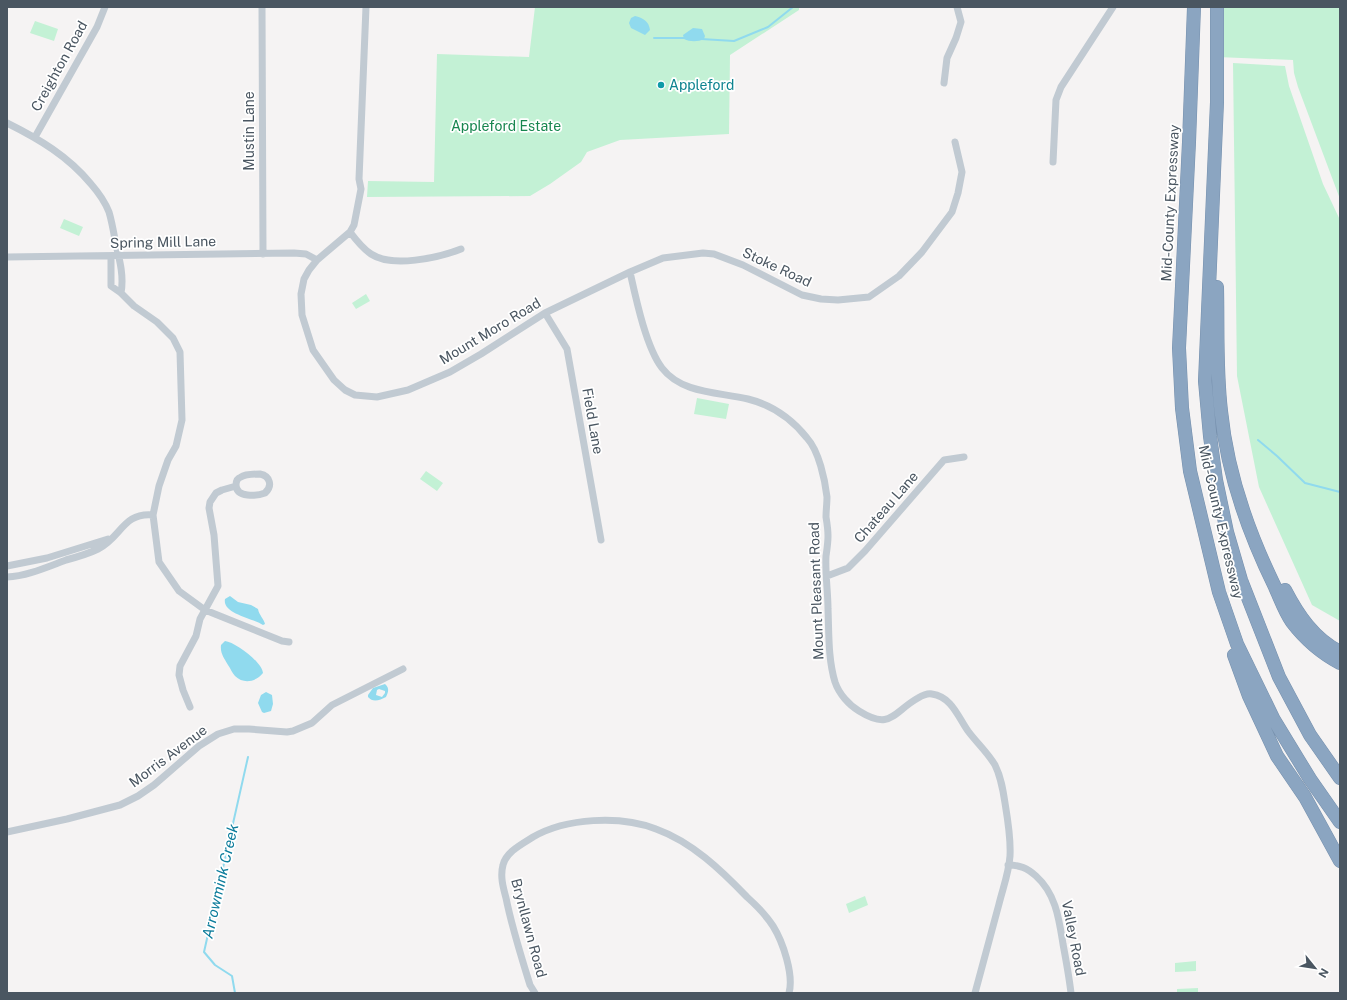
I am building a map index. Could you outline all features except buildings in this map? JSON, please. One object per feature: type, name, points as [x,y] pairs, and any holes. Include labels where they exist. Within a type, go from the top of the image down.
[{"type":"highway","name":"Mid-County Expressway","points":[[1194,7],[1189,150],[1179,348],[1182,408],[1190,471],[1220,592],[1237,644],[1274,720],[1310,779],[1340,822]]},
{"type":"highway","name":"Mid-County Expressway","points":[[1217,7],[1216,128],[1206,381],[1210,436],[1216,480],[1227,532],[1241,580],[1279,677],[1310,735],[1340,778]]},
{"type":"highway","points":[[1216,128],[1216,365],[1223,426],[1233,474],[1247,523],[1266,570],[1291,621],[1311,644],[1340,663]]},
{"type":"highway","points":[[1223,426],[1227,434],[1246,501],[1277,577],[1296,610],[1310,629],[1323,641],[1340,652]]},
{"type":"highway","points":[[1220,592],[1232,650],[1249,696],[1277,756],[1305,797],[1340,861]]},
{"type":"highway","points":[[1296,610],[1312,627],[1340,646]]},
{"type":"street","name":"Creighton Road","points":[[35,137],[93,34],[105,7]]},
{"type":"street","name":"Mustin Lane","points":[[262,7],[263,254]]},
{"type":"street","points":[[366,7],[359,179],[361,189],[354,225],[350,232],[362,246],[372,254],[389,261],[432,258],[446,255],[461,249]]},
{"type":"street","points":[[944,83],[947,58],[961,22],[957,7]]},
{"type":"street","points":[[1053,162],[1056,100],[1061,87],[1113,7]]},
{"type":"street","points":[[7,124],[35,137],[60,154],[76,167],[98,193],[108,211],[115,255],[122,276],[121,293]]},
{"type":"street","name":"Stoke Road","points":[[630,272],[664,258],[703,253],[714,254],[743,265],[802,295],[821,299],[838,300],[869,297],[899,276],[942,228],[952,212],[958,193],[962,172],[955,142]]},
{"type":"street","name":"Mount Moro Road","points":[[350,232],[317,260],[309,270],[304,279],[301,294],[302,315],[307,335],[313,350],[334,380],[345,390],[355,396],[377,397],[397,393],[450,372],[545,313],[630,272]]},
{"type":"street","name":"Spring Mill Lane","points":[[7,257],[294,253],[306,254],[317,260]]},
{"type":"street","points":[[115,255],[111,286],[121,293],[134,306],[157,322],[173,338],[180,352],[182,420],[176,446],[168,460],[159,486],[154,515],[159,562],[179,591],[205,610],[282,641],[289,642]]},
{"type":"street","name":"Mount Pleasant Road","points":[[630,272],[650,344],[655,357],[666,372],[674,379],[693,388],[749,399],[770,407],[785,415],[810,441],[818,456],[827,498],[826,516],[828,536],[826,557],[830,658],[835,683],[843,696],[859,711],[872,719],[880,720],[892,718],[924,694],[932,694],[942,697],[949,702],[967,730],[992,760],[996,768],[1001,782],[1010,844],[1008,865],[975,993]]},
{"type":"street","name":"Field Lane","points":[[545,313],[566,349],[601,540]]},
{"type":"street","name":"Chateau Lane","points":[[827,576],[848,568],[865,552],[944,460],[964,457]]},
{"type":"street","points":[[263,474],[268,478],[270,488],[265,493],[245,495],[239,492],[236,486],[238,480],[243,475],[263,474]]},
{"type":"street","points":[[190,707],[179,676],[180,666],[196,636],[200,619],[218,586],[214,536],[209,508],[210,502],[216,493],[236,486]]},
{"type":"street","points":[[7,577],[17,577],[99,549],[114,537],[119,530],[139,515],[154,515]]},
{"type":"street","points":[[7,566],[47,558],[114,537]]},
{"type":"street","name":"Morris Avenue","points":[[7,832],[67,820],[120,805],[138,796],[154,785],[199,746],[218,734],[234,729],[294,732],[312,722],[332,705],[403,669]]},
{"type":"street","name":"Brynllawn Road","points":[[535,993],[530,985],[511,922],[501,876],[503,864],[510,853],[541,833],[580,822],[602,821],[622,821],[656,828],[669,834],[706,857],[763,913],[774,928],[788,968],[789,993]]},
{"type":"street","name":"Valley Road","points":[[1008,865],[1019,865],[1030,871],[1044,883],[1052,896],[1060,923],[1071,993]]},
{"type":"green space","name":"Appleford Estate","points":[[535,7],[799,7],[799,10],[730,55],[729,134],[620,140],[587,152],[581,162],[530,196],[367,197],[368,181],[434,182],[437,54],[529,57]]},
{"type":"green space","points":[[1217,7],[1340,7],[1340,199],[1298,87],[1294,73],[1293,60],[1217,57]]},
{"type":"green space","points":[[35,21],[58,29],[54,41],[30,33]]},
{"type":"green space","points":[[1233,63],[1285,66],[1289,86],[1323,184],[1340,220],[1340,621],[1312,605],[1259,487],[1237,376]]},
{"type":"green space","points":[[64,219],[83,227],[79,236],[60,228]]},
{"type":"green space","points":[[366,294],[370,301],[356,309],[352,303]]},
{"type":"green space","points":[[697,398],[729,404],[726,419],[694,414]]},
{"type":"green space","points":[[426,471],[443,483],[437,491],[420,479]]},
{"type":"green space","points":[[865,896],[868,905],[849,913],[846,904]]},
{"type":"green space","points":[[1196,961],[1196,971],[1175,972],[1175,963]]},
{"type":"green space","points":[[1198,988],[1198,993],[1177,993],[1177,989]]},
{"type":"water","points":[[635,16],[647,22],[650,30],[645,35],[631,28],[629,23],[631,18]]},
{"type":"water","points":[[693,28],[702,29],[705,36],[704,39],[699,41],[689,41],[684,39],[683,35]]},
{"type":"water","points":[[230,596],[238,602],[251,605],[258,609],[265,624],[263,625],[239,615],[228,608],[225,604],[225,599]]},
{"type":"water","points":[[225,641],[235,645],[253,658],[263,673],[254,680],[250,681],[239,679],[235,676],[222,653],[221,645]]},
{"type":"water","points":[[385,684],[388,689],[386,697],[377,700],[370,699],[368,695],[373,688]],"holes":[[[379,689],[385,691],[382,697],[376,695],[377,690]]]},
{"type":"water","points":[[266,692],[272,695],[273,704],[271,711],[264,713],[262,712],[258,703],[261,695]]},
{"type":"waterway","points":[[701,39],[734,41],[768,27],[793,7]]},
{"type":"waterway","points":[[654,38],[687,38]]},
{"type":"waterway","points":[[1258,440],[1305,483],[1340,492]]},
{"type":"waterway","name":"Arrowmink Creek","points":[[235,993],[232,976],[215,965],[204,952],[248,757]]},
{"type":"place","name":"Appleford","points":[[661,85]]}]
